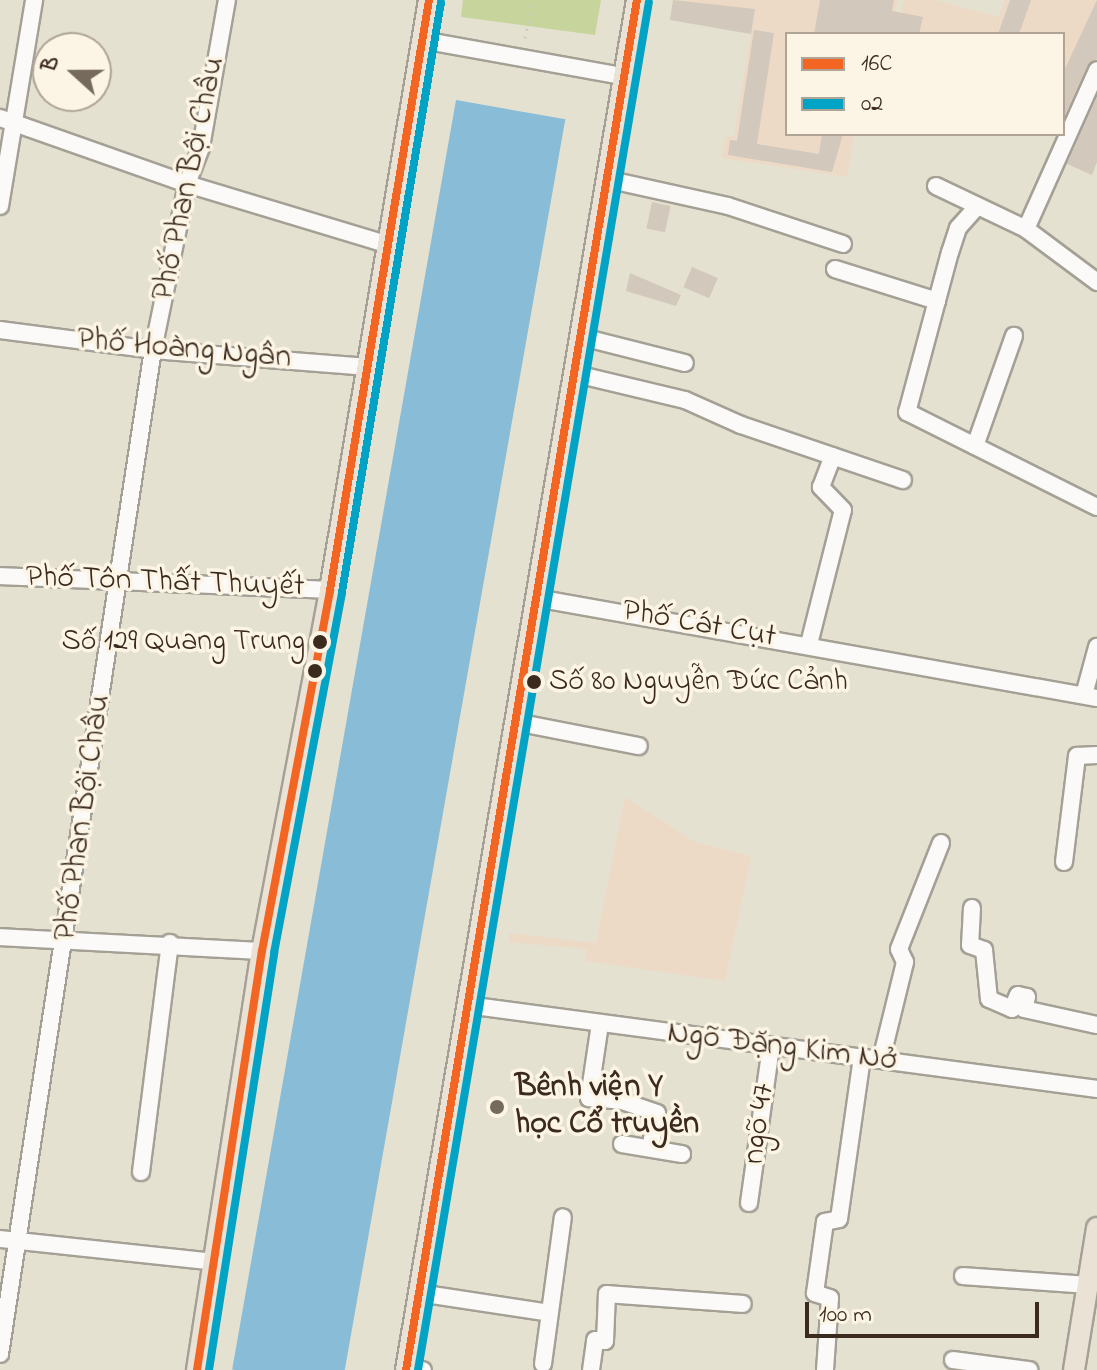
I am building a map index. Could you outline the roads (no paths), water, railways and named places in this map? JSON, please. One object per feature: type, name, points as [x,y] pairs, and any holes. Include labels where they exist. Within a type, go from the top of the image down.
[{"type":"main road","points":[[197,1370],[262,951],[330,590],[429,0]]},
{"type":"main road","points":[[412,1369],[419,1293],[637,0]]},
{"type":"main road","points":[[1074,1370],[1097,1228]]},
{"type":"street","points":[[0,206],[8,120],[34,0]]},
{"type":"street","name":"Phố Phan Bội Châu","points":[[0,1354],[67,941],[153,350],[187,184],[201,147],[227,0]]},
{"type":"street","points":[[422,40],[622,76]]},
{"type":"street","points":[[1026,229],[1097,70]]},
{"type":"street","points":[[8,120],[187,184],[386,244]]},
{"type":"street","points":[[606,179],[728,206],[843,244]]},
{"type":"street","points":[[936,186],[975,209],[1026,229],[1097,282]]},
{"type":"street","points":[[975,209],[958,228],[907,412],[1097,507]]},
{"type":"street","points":[[835,269],[937,301]]},
{"type":"street","name":"Phố Hoàng Ngân","points":[[0,330],[153,350],[368,367]]},
{"type":"street","points":[[975,446],[1014,336]]},
{"type":"street","points":[[582,337],[685,363]]},
{"type":"street","points":[[576,374],[685,400],[903,480]]},
{"type":"street","points":[[809,644],[843,510],[821,487],[833,456]]},
{"type":"street","name":"Phố Tôn Thất Thuyết","points":[[0,576],[118,584],[330,590]]},
{"type":"street","name":"Phố Cát Cụt","points":[[536,598],[809,644],[1090,697]]},
{"type":"street","points":[[1090,697],[1097,647]]},
{"type":"street","points":[[515,722],[639,746]]},
{"type":"street","points":[[1064,862],[1077,756],[1097,755]]},
{"type":"street","points":[[881,1060],[905,962],[899,949],[941,843]]},
{"type":"street","points":[[972,908],[970,945],[984,950],[989,999],[1012,1009],[1018,995],[1027,997],[1024,1009],[1097,1025]]},
{"type":"street","points":[[0,937],[170,943],[262,951]]},
{"type":"street","points":[[141,1172],[170,943]]},
{"type":"street","name":"Ngõ Đặng Kim Nở","points":[[467,1005],[1097,1089]]},
{"type":"street","points":[[600,1024],[589,1098],[622,1101],[657,1113],[650,1148]]},
{"type":"street","name":"ngõ 47","points":[[749,1203],[771,1046]]},
{"type":"street","points":[[825,1370],[830,1298],[815,1293],[825,1222],[839,1219],[862,1058]]},
{"type":"street","points":[[622,1144],[682,1154]]},
{"type":"street","points":[[543,1364],[563,1217]]},
{"type":"street","points":[[0,1239],[216,1262]]},
{"type":"street","points":[[963,1276],[1088,1285]]},
{"type":"street","points":[[419,1293],[549,1313]]},
{"type":"street","points":[[591,1370],[595,1340],[605,1341],[607,1294],[743,1304]]},
{"type":"street","points":[[953,1360],[1029,1370]]},
{"type":"water","points":[[456,100],[565,119],[345,1370],[232,1369]]},
{"type":"place","name":"Số 129 Quang Trung","points":[[320,642]]},
{"type":"place","name":"Số 80 Nguyễn Đức Cảnh","points":[[534,682]]},
{"type":"place","name":"Bênh viện Y học Cổ truyền","points":[[497,1107]]}]
